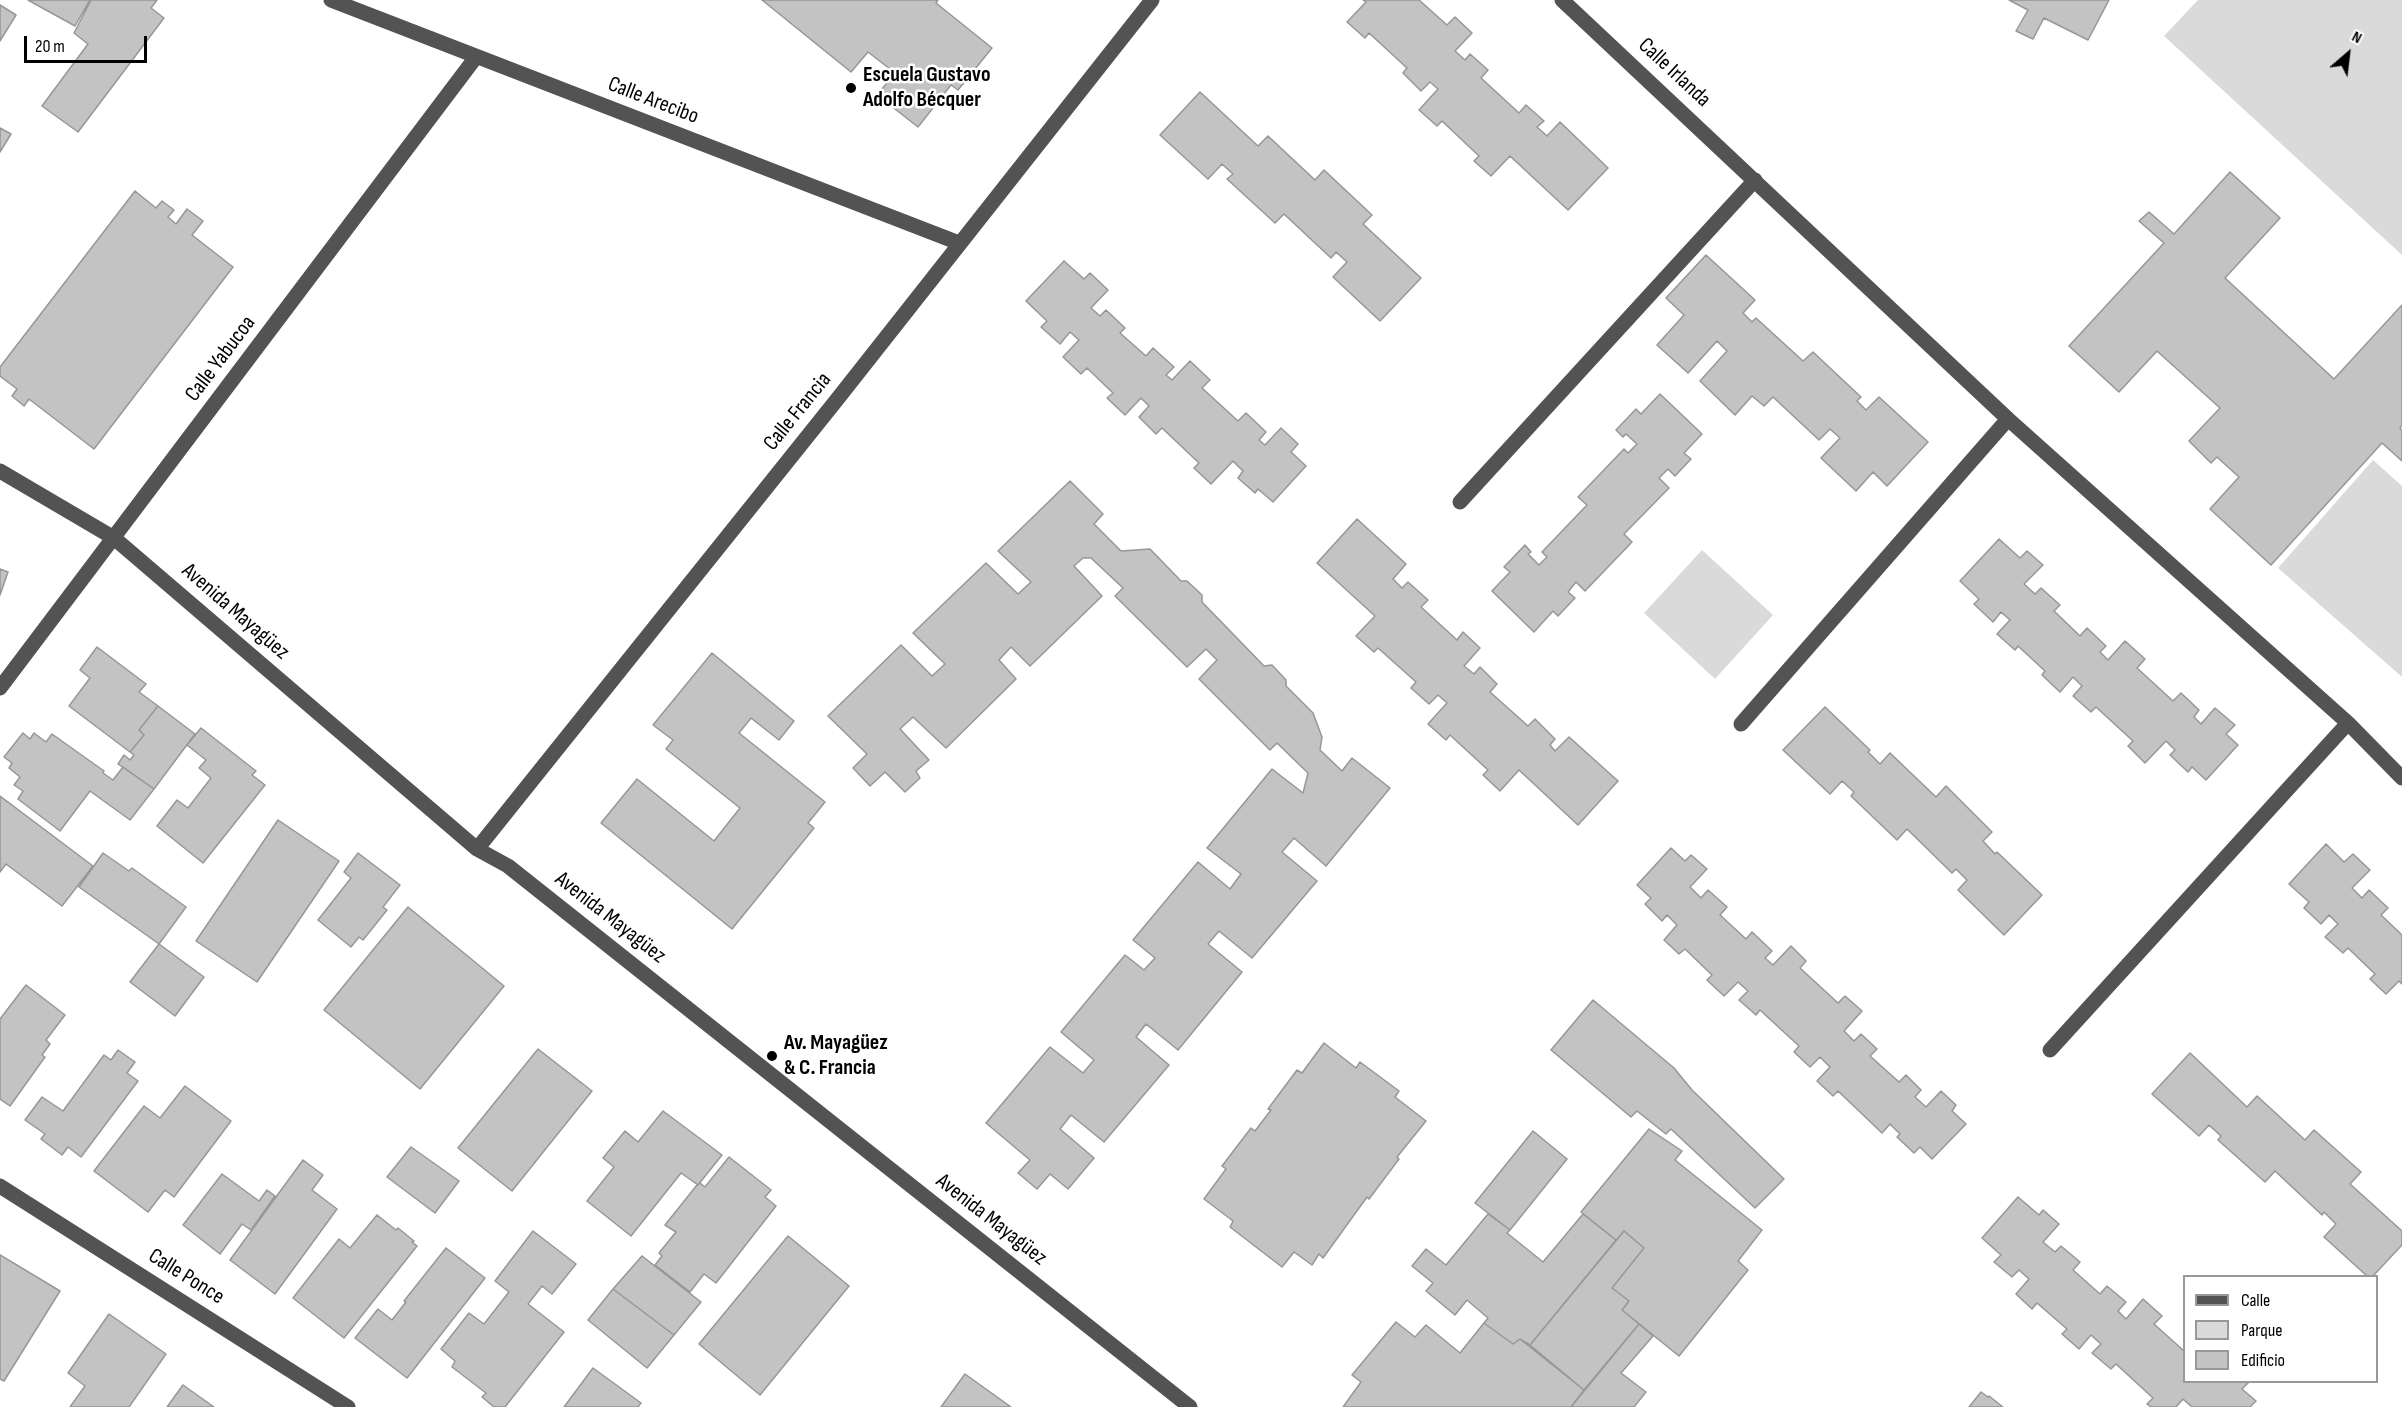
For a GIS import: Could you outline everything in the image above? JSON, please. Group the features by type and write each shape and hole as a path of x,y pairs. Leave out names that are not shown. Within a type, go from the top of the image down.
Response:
{"street":[{"name":"Calle Arecibo","path":"331,0 959,243"},
{"name":"Calle Francia","path":"477,849 839,397 1152,0"},
{"name":"Calle Irlanda","path":"1562,0 2008,418 2348,723 2402,778"},
{"name":"Calle Yabucoa","path":"0,688 477,57"},
{"path":"1460,502 1755,180"},
{"path":"1740,724 2008,418"},
{"name":"Avenida Mayagüez","path":"0,471 114,538 477,849 508,866 1190,1407"},
{"path":"2050,1050 2348,723"},
{"name":"Calle Ponce","path":"0,1186 348,1407"}],"green space":[{"path":"2198,0 2402,0 2402,255 2164,36"},
{"path":"2373,460 2402,486 2402,677 2278,568"},
{"path":"1702,550 1773,615 1715,679 1644,613"}],"building":[{"path":"28,0 90,0 75,26"},
{"path":"91,0 157,0 151,8 164,18 78,132 42,106 88,44 74,33"},
{"path":"762,0 938,0 936,3 992,48 958,90 951,85 918,127 877,95 895,73 868,52 851,72"},
{"path":"1363,0 1419,0 1447,25 1455,17 1472,33 1455,51 1465,60 1470,54 1488,70 1481,78 1519,113 1526,105 1544,121 1537,127 1547,136 1560,122 1608,168 1568,210 1510,156 1491,176 1474,161 1479,156 1442,121 1437,126 1419,110 1438,89 1430,82 1421,91 1403,73 1407,68 1369,33 1365,38 1347,22 1366,2"},
{"path":"2009,0 2109,0 2088,40 2044,18 2033,39 2016,31 2028,10"},
{"path":"0,5 16,15 0,41"},
{"path":"1200,92 1258,146 1268,136 1315,180 1324,170 1372,215 1363,224 1421,278 1380,321 1333,277 1347,262 1336,252 1331,258 1284,214 1275,223 1227,179 1233,174 1222,164 1208,179 1160,135"},
{"path":"0,128 11,134 0,152"},
{"path":"2230,172 2280,218 2225,278 2334,379 2402,305 2402,425 2400,428 2402,430 2402,461 2382,443 2271,565 2210,509 2239,477 2217,457 2211,463 2189,441 2220,408 2157,351 2119,392 2069,346 2164,243 2139,221 2149,212 2174,234"},
{"path":"135,191 156,208 162,201 174,210 168,217 176,224 187,209 203,221 192,235 233,267 94,449 29,399 24,406 12,396 17,389 0,376 0,367"},
{"path":"1706,255 1755,300 1743,313 1752,322 1756,318 1803,361 1813,352 1861,397 1857,401 1866,410 1879,397 1928,442 1887,486 1873,472 1856,491 1821,458 1840,438 1830,429 1819,440 1773,397 1764,406 1752,396 1735,415 1700,381 1727,351 1717,341 1688,373 1657,345 1684,315 1666,298"},
{"path":"1064,261 1084,279 1090,273 1108,290 1091,308 1100,316 1106,310 1125,328 1120,333 1146,356 1153,348 1174,367 1166,375 1172,380 1190,361 1210,380 1202,388 1238,421 1246,413 1266,432 1259,440 1265,445 1281,428 1298,444 1291,452 1306,466 1273,502 1258,489 1255,493 1238,478 1243,471 1233,461 1211,484 1194,468 1199,463 1162,428 1156,434 1139,417 1149,406 1141,398 1125,415 1107,398 1113,393 1087,368 1081,374 1063,357 1079,340 1070,332 1060,344 1041,327 1047,321 1026,301"},
{"path":"1660,394 1702,434 1684,453 1691,459 1675,476 1668,469 1659,478 1669,488 1624,534 1632,542 1585,591 1576,582 1568,592 1575,598 1558,616 1553,611 1534,632 1492,591 1510,572 1504,567 1525,545 1531,552 1528,554 1539,565 1547,557 1542,552 1587,505 1578,497 1624,449 1628,453 1637,444 1626,434 1623,437 1616,430 1636,409 1641,414"},
{"path":"1070,481 1103,514 1094,524 1121,551 1150,549 1181,581 1187,581 1202,595 1202,602 1264,666 1272,665 1286,680 1286,686 1313,713 1322,737 1320,750 1342,771 1352,758 1390,788 1326,866 1294,838 1282,852 1317,881 1252,958 1219,931 1208,944 1242,972 1178,1050 1146,1024 1136,1037 1169,1065 1104,1142 1071,1115 1060,1129 1094,1158 1068,1189 1050,1174 1037,1189 1018,1173 1030,1160 986,1123 1050,1047 1083,1073 1094,1060 1061,1032 1125,955 1144,970 1155,958 1133,940 1198,862 1230,889 1241,874 1207,848 1272,769 1303,793 1308,773 1277,743 1270,750 1199,679 1217,660 1206,649 1187,667 1115,596 1123,588 1091,558 1083,558 1074,566 1102,596 1030,666 1011,647 999,660 1016,679 946,748 913,717 900,729 929,760 916,771 920,778 905,792 885,772 870,786 853,768 867,754 828,716 901,645 932,676 945,664 913,633 986,563 1018,594 1031,582 998,551"},
{"path":"1357,519 1406,564 1393,579 1402,588 1408,582 1428,600 1421,607 1457,640 1463,632 1480,648 1464,666 1474,674 1480,667 1497,684 1490,692 1528,726 1535,719 1555,739 1550,745 1555,751 1569,737 1618,781 1578,825 1519,770 1500,791 1483,775 1488,770 1450,735 1446,740 1428,724 1447,703 1438,695 1429,704 1411,688 1416,682 1378,648 1374,652 1356,636 1375,616 1317,563"},
{"path":"1999,539 2020,558 2027,551 2043,565 2024,584 2035,594 2041,588 2060,605 2054,611 2080,636 2087,628 2106,646 2100,652 2108,660 2125,641 2145,659 2137,668 2173,701 2181,693 2199,710 2194,717 2201,724 2215,708 2235,725 2226,734 2238,745 2206,780 2192,767 2188,772 2170,755 2175,750 2166,741 2145,763 2128,746 2133,741 2096,707 2091,712 2073,696 2082,686 2073,677 2060,692 2042,675 2045,671 2018,646 2015,650 1997,634 2010,620 2001,612 1993,622 1974,604 1979,599 1960,581"},
{"path":"0,569 8,572 0,595"},
{"path":"97,647 146,684 139,692 158,706 139,730 144,735 130,752 69,706 90,678 80,670"},
{"path":"712,653 794,721 779,740 751,718 739,733 825,802 808,823 814,828 732,929 601,823 637,779 714,841 740,808 666,749 673,740 653,725"},
{"path":"158,706 195,734 154,789 118,764 124,755 130,760 134,755 130,752 144,735 139,730"},
{"path":"1825,707 1870,750 1868,752 1880,764 1890,753 1936,797 1946,786 1992,832 1983,841 2042,895 2004,935 1958,890 1967,880 1956,869 1952,873 1907,829 1897,840 1851,796 1854,792 1842,781 1830,794 1783,750"},
{"path":"201,728 256,771 252,775 265,785 203,863 157,826 177,800 188,808 211,778 199,768 206,760 187,745"},
{"path":"23,733 30,739 34,733 46,742 52,734 113,780 123,767 154,789 130,820 90,791 60,831 18,799 23,791 14,785 20,777 9,768 12,763 4,757"},
{"path":"0,796 93,866 62,906 6,864 0,872"},
{"path":"278,820 339,861 257,982 196,941"},
{"path":"2326,844 2344,862 2353,854 2370,870 2352,888 2362,898 2369,890 2388,908 2381,915 2402,935 2402,984 2399,981 2386,994 2370,979 2375,974 2348,948 2343,953 2325,937 2338,924 2329,915 2321,924 2304,908 2309,902 2289,884"},
{"path":"1671,848 1685,861 1691,855 1707,869 1690,887 1701,898 1708,890 1727,907 1720,915 1746,939 1752,932 1772,951 1765,958 1773,965 1791,946 1806,961 1800,968 1838,1003 1845,996 1862,1011 1844,1031 1854,1041 1861,1034 1877,1049 1870,1056 1899,1082 1906,1075 1921,1090 1915,1097 1926,1107 1941,1091 1956,1105 1952,1111 1966,1124 1932,1159 1920,1147 1914,1153 1897,1137 1900,1134 1890,1124 1882,1133 1838,1091 1833,1096 1817,1081 1830,1067 1820,1057 1810,1067 1794,1052 1799,1046 1760,1010 1756,1015 1739,1000 1748,991 1738,982 1724,996 1707,980 1712,975 1685,949 1679,954 1664,940 1677,925 1667,915 1662,921 1645,904 1651,898 1637,885"},
{"path":"103,853 129,871 132,868 186,907 159,944 79,887"},
{"path":"358,853 400,885 383,907 387,910 363,940 359,937 351,947 318,920 351,878 344,872"},
{"path":"408,907 504,986 420,1089 324,1010"},
{"path":"159,944 204,977 175,1016 130,982"},
{"path":"26,985 65,1015 46,1040 50,1044 42,1055 45,1057 10,1106 0,1099 0,1019"},
{"path":"1593,1000 1674,1068 1692,1090 1784,1179 1755,1208 1671,1129 1666,1134 1637,1111 1631,1117 1551,1050"},
{"path":"1324,1043 1356,1068 1360,1062 1399,1091 1395,1097 1426,1121 1323,1258 1319,1254 1312,1265 1294,1252 1282,1267 1230,1227 1233,1221 1204,1199 1226,1169 1222,1166 1251,1128 1255,1131 1297,1070 1302,1073"},
{"path":"538,1049 592,1091 512,1191 458,1148"},
{"path":"118,1050 135,1062 127,1073 138,1081 81,1157 68,1147 62,1155 41,1139 45,1134 25,1120 42,1097 63,1111 104,1055 111,1060"},
{"path":"2190,1053 2247,1107 2257,1096 2305,1140 2314,1130 2361,1172 2350,1184 2402,1231 2402,1245 2374,1275 2366,1275 2324,1237 2336,1224 2324,1212 2322,1215 2275,1171 2265,1182 2218,1140 2221,1136 2209,1125 2199,1136 2152,1094"},
{"path":"185,1086 231,1121 174,1197 165,1190 148,1212 94,1171 144,1106 160,1118"},
{"path":"663,1111 722,1155 698,1185 681,1173 631,1236 587,1201 614,1167 603,1158 625,1131 638,1142"},
{"path":"1649,1129 1682,1151 1675,1160 1762,1230 1738,1261 1748,1270 1679,1356 1622,1310 1629,1301 1612,1288 1644,1248 1624,1231 1616,1240 1581,1212"},
{"path":"1533,1131 1567,1159 1510,1230 1475,1203"},
{"path":"411,1147 459,1181 435,1213 387,1177"},
{"path":"729,1157 771,1190 765,1197 776,1206 716,1283 704,1274 690,1292 655,1265 662,1256 659,1253 676,1232 665,1225 697,1185 700,1183 705,1187"},
{"path":"303,1160 323,1175 312,1190 337,1209 275,1294 230,1260"},
{"path":"222,1174 259,1201 267,1190 275,1196 251,1230 242,1224 220,1254 183,1225"},
{"path":"2018,1197 2039,1215 2043,1210 2059,1224 2043,1242 2055,1252 2061,1246 2080,1262 2073,1270 2100,1294 2107,1286 2126,1302 2118,1311 2126,1319 2143,1299 2162,1316 2154,1324 2183,1350 2183,1383 2248,1383 2242,1389 2256,1401 2250,1407 2192,1407 2183,1399 2176,1407 2151,1407 2147,1404 2153,1398 2116,1364 2111,1369 2092,1353 2101,1344 2091,1335 2079,1349 2062,1334 2067,1329 2037,1303 2032,1309 2016,1294 2029,1279 2019,1270 2012,1277 1994,1262 2001,1255 1982,1238"},
{"path":"1488,1214 1510,1230 1507,1233 1543,1262 1583,1214 1616,1240 1530,1345 1520,1339 1513,1344 1484,1323 1488,1318 1467,1300 1455,1315 1426,1291 1433,1283 1412,1266 1426,1249 1446,1265"},
{"path":"377,1215 396,1230 398,1228 417,1246 344,1338 293,1298 339,1239 350,1248"},
{"path":"533,1231 576,1264 552,1294 542,1286 528,1304 564,1332 505,1407 494,1407 482,1397 486,1393 452,1367 455,1361 441,1349 469,1313 484,1324 509,1292 495,1281"},
{"path":"1624,1231 1644,1248 1612,1288 1629,1301 1622,1310 1639,1324 1584,1390 1530,1345"},
{"path":"788,1236 849,1286 760,1395 699,1344"},
{"path":"446,1248 485,1278 407,1378 355,1338 378,1309 392,1320 406,1302 404,1301"},
{"path":"0,1255 60,1291 4,1381 0,1379"},
{"path":"642,1256 701,1302 674,1335 613,1289"},
{"path":"613,1289 674,1335 647,1368 588,1320"},
{"path":"109,1314 166,1354 129,1407 70,1407 85,1386 68,1373"},
{"path":"1396,1322 1415,1337 1426,1325 1460,1353 1484,1323 1513,1344 1520,1339 1584,1390 1571,1407 1343,1407 1361,1382 1352,1375"},
{"path":"1639,1324 1653,1336 1621,1373 1646,1392 1634,1407 1571,1407"},
{"path":"593,1368 641,1403 638,1407 564,1407"},
{"path":"965,1374 1011,1407 941,1407"},
{"path":"183,1385 214,1407 167,1407"},
{"path":"1981,1392 1989,1396 2003,1407 1969,1407"}],"place":[{"name":"Escuela Gustavo Adolfo Bécquer","path":"851,88"},
{"name":"Av. Mayagüez & C. Francia","path":"772,1056"}]}
